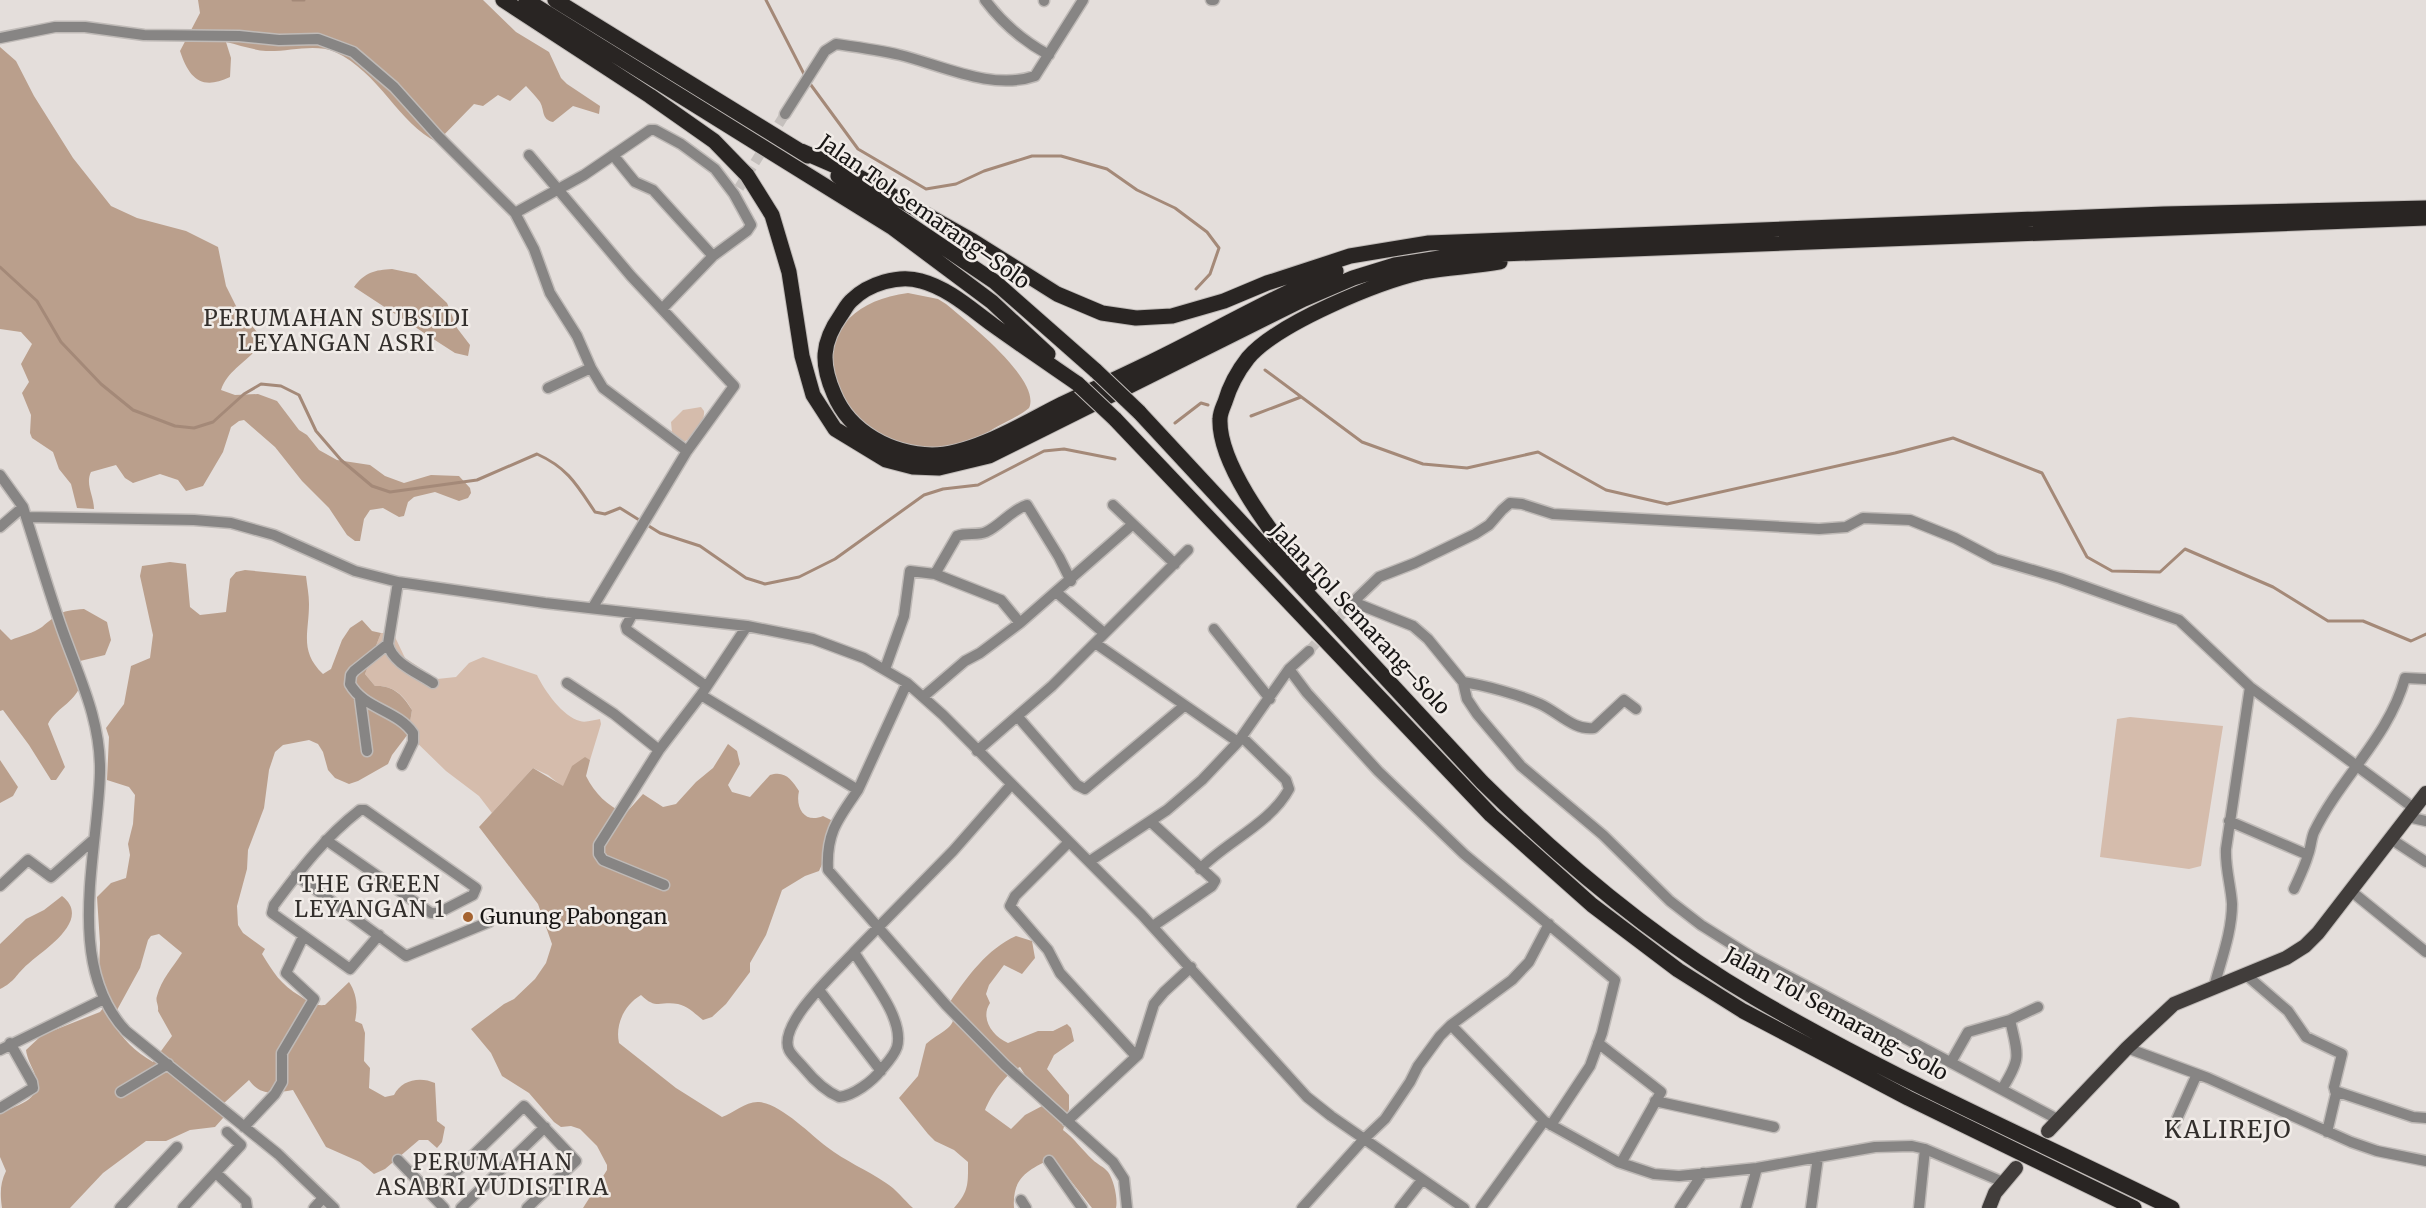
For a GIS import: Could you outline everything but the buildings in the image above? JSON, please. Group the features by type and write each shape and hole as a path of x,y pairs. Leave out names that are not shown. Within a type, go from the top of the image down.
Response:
{"highway":[{"path":"503,0 650,96 714,141 747,175 771,215 789,272 802,356 813,395 835,429 886,460 913,467 939,468 989,456 1304,299 1353,278 1395,265 1452,256 2426,218"},
{"name":"Jalan Tol Semarang–Solo","path":"526,0 893,228 992,302 1115,419 1483,807 1592,905 1678,970 1743,1011 1908,1098 2134,1208"},
{"name":"Jalan Tol Semarang–Solo","path":"555,0 801,151 995,282 1139,412 1482,782 1535,834 1606,896 1690,957 1755,998 1843,1045 2172,1208"},
{"path":"801,151 854,174 973,241 1057,294 1102,313 1136,318 1172,316 1224,301 1350,256 1429,243 2164,214 2426,208"},
{"path":"1079,385 947,293 921,280 897,279 872,286 852,300 835,324 826,344 824,366 837,402 863,433 884,445 934,455 961,450 997,436 1152,362 1291,290 1354,264 1429,243"},
{"path":"1369,661 1267,526 1237,479 1221,435 1219,418 1232,380 1250,357 1266,342 1337,303 1379,285 1424,272 1467,268 1562,252"}],"main road":[{"path":"2048,1131 2127,1048 2174,1004 2286,958 2305,946 2318,933 2426,793"},
{"path":"1989,1208 1995,1193 2016,1168"}],"street":[{"path":"985,0 995,14 1023,40 1049,55"},
{"path":"785,114 825,51 836,44 898,54 984,79 1035,76 1083,0"},
{"path":"0,39 56,27 85,27 144,35 216,35 279,40 318,39 335,43 353,52 394,87 438,136 515,213 534,249 550,293 577,336 603,388 687,451"},
{"path":"515,213 613,155 650,130 655,130 681,144 715,169 736,191 752,225 713,256 662,309"},
{"path":"529,155 630,276 734,386 687,451 592,607"},
{"path":"613,155 635,182 655,192 713,256"},
{"path":"548,388 591,368"},
{"path":"0,475 24,512 62,630 85,687 94,719 100,772 97,817 92,841 91,955 104,999 117,1022 126,1031 278,1154 334,1208"},
{"path":"2059,1120 1722,940 1677,907 1603,835 1521,766 1467,699 1463,682 1428,639 1413,626 1350,604 1379,577 1415,563 1485,528 1510,503 1553,514 1819,529 1846,526 1863,518 1910,520 1954,538 1995,559 2070,581 2179,620 2250,687 2356,764 2411,813 2426,821"},
{"path":"935,574 957,536 964,533 983,533 1027,504 1071,581"},
{"path":"1113,505 1174,564"},
{"path":"0,527 24,512 231,523 273,535 355,570 398,582 546,603 747,626 813,639 864,658 907,683 923,697 1090,861 1191,967 1292,1083 1323,1110 1464,1208"},
{"path":"923,697 965,661 980,653 1020,623 1071,581 1133,524"},
{"path":"977,751 1018,717 1188,550"},
{"path":"885,669 904,616 909,572 935,574 1001,600 1020,623"},
{"path":"398,582 388,644 392,655 433,683"},
{"path":"1056,592 1104,633"},
{"path":"633,613 626,626 627,630 704,691 858,790"},
{"path":"664,885 603,861 599,850 612,822 658,750 704,691 747,626"},
{"path":"1214,629 1270,699"},
{"path":"1095,643 1184,706 1240,740 1286,780 1289,789 1253,829 1225,846 1200,869"},
{"path":"388,644 351,675 350,684 360,698 400,720 413,733 413,742 402,765"},
{"path":"1090,861 1151,822 1186,795 1240,740 1289,669 1309,651"},
{"path":"1289,669 1307,693 1378,771 1464,854 1615,980 1599,1043 1584,1078 1481,1208"},
{"path":"2294,889 2308,855 2313,834 2356,764 2382,732 2396,705 2405,678 2426,679"},
{"path":"1463,682 1540,704 1581,729 1594,728 1624,700 1636,709"},
{"path":"567,683 614,714 658,750"},
{"path":"907,683 858,790 839,817 828,846 828,870 963,1022 1005,1065 1113,1162 1124,1179 1127,1208"},
{"path":"2214,987 2231,923 2232,903 2225,867 2229,821 2250,687"},
{"path":"360,698 367,751"},
{"path":"1018,717 1077,786 1085,789 1184,706"},
{"path":"854,952 888,1006 897,1035 897,1049 881,1071 859,1088 839,1097 813,1079 789,1050 788,1043 792,1026 800,1012 819,990 854,952 879,926 953,851 1011,784"},
{"path":"326,840 430,914 438,913 473,895 476,891 472,884 363,809 358,811 326,840 296,875 274,905 272,913 350,969 379,935"},
{"path":"2229,821 2308,855"},
{"path":"1151,822 1200,869 1214,879 1212,886 1153,927"},
{"path":"2391,839 2426,862"},
{"path":"0,886 28,860 51,877 92,841"},
{"path":"1069,842 1013,899 1010,906 1048,950 1060,973 1136,1056"},
{"path":"296,875 407,956 489,922"},
{"path":"2351,891 2426,952"},
{"path":"1302,1208 1385,1119 1426,1054 1451,1025 1499,991 1520,972 1536,952 1549,924"},
{"path":"244,1127 278,1090 283,1078 282,1053 314,999 314,996 288,977 286,973 303,937"},
{"path":"1067,1120 1136,1056 1154,1004 1191,967"},
{"path":"2245,974 2288,1011 2306,1037 2342,1054 2327,1132"},
{"path":"819,990 881,1071"},
{"path":"0,1050 10,1043 104,999"},
{"path":"1951,1062 1968,1032 2010,1020 2038,1007"},
{"path":"2002,1089 2015,1068 2017,1059 2010,1020"},
{"path":"1451,1025 1548,1123 1621,1162 1667,1175 1757,1168 1875,1147 1912,1146 1925,1149 2003,1182"},
{"path":"0,1108 33,1088 32,1082 10,1043"},
{"path":"1599,1043 1658,1088 1660,1092 1621,1162"},
{"path":"2127,1048 2197,1074 2327,1132 2377,1151 2426,1161"},
{"path":"121,1092 168,1064"},
{"path":"2172,1130 2197,1074"},
{"path":"2335,1091 2413,1117 2426,1118"},
{"path":"1655,1101 1774,1127"},
{"path":"432,1195 523,1107 576,1161 527,1208"},
{"path":"461,1208 545,1127"},
{"path":"183,1208 242,1145 227,1132"},
{"path":"120,1208 177,1147"},
{"path":"1919,1208 1925,1149"},
{"path":"1811,1208 1818,1157"},
{"path":"398,1160 444,1208"},
{"path":"1049,1161 1082,1208"},
{"path":"1746,1208 1757,1168"},
{"path":"216,1173 246,1201 247,1208"},
{"path":"1680,1208 1703,1173"},
{"path":"1400,1208 1422,1180"},
{"path":"314,1208 323,1198"}],"shaded area":[{"path":"198,0 483,0 516,32 549,52 561,78 600,106 599,114 573,106 553,122 549,121 545,117 540,102 526,86 510,101 498,95 483,106 474,104 437,142 411,123 364,72 335,52 319,48 266,51 226,42 231,58 230,77 211,83 204,82 192,75 180,51 200,13"},
{"path":"0,47 16,61 34,96 73,158 111,206 137,218 186,231 218,247 226,286 237,308 257,332 258,347 232,372 221,390 235,395 258,394 277,401 299,430 307,435 319,450 337,460 370,465 385,476 404,483 431,475 459,476 470,488 471,493 468,498 459,501 435,492 414,497 408,502 404,516 399,517 383,508 370,510 364,519 360,541 355,541 347,535 329,508 302,481 275,447 244,420 231,427 223,452 203,486 186,491 178,480 160,474 133,483 125,478 116,465 91,472 89,486 94,509 77,508 71,484 59,469 53,452 32,438 30,433 31,415 22,393 29,382 21,364 32,344 21,332 0,329"},
{"path":"392,269 416,274 447,303 457,328 470,345 468,356 455,353 354,287 362,278 371,273"},
{"path":"908,293 938,299 946,304 1000,352 1024,382 1030,396 1029,408 978,438 930,449 914,448 897,443 855,416 839,396 831,374 831,352 839,331 854,314 878,300"},
{"path":"701,407 704,415 701,424 684,442 672,432 671,422 683,410"},
{"path":"170,562 186,564 190,607 200,615 226,612 230,579 236,572 245,570 306,576 309,601 308,649 316,666 323,674 331,669 342,640 350,628 362,620 372,631 381,633 365,674 375,686 392,689 409,705 412,710 408,734 388,764 349,784 335,778 328,770 318,744 309,740 283,745 275,752 269,770 264,808 248,850 247,869 237,906 238,925 243,933 265,949 262,954 283,983 309,1002 325,1005 349,982 356,1001 355,1021 362,1024 365,1033 364,1061 370,1068 369,1088 385,1097 394,1095 401,1086 412,1081 423,1080 435,1083 437,1121 445,1127 442,1142 437,1148 428,1140 419,1140 385,1169 374,1174 360,1162 326,1147 293,1090 274,1093 263,1091 249,1080 223,1104 223,1118 215,1127 190,1130 166,1141 146,1141 103,1173 70,1208 2,1208 1,1189 6,1171 0,1157 0,1114 28,1100 36,1089 34,1072 26,1050 42,1035 100,1012 109,1001 99,973 97,897 111,883 126,878 135,795 129,787 107,780 109,737 106,728 124,704 131,666 150,658 153,635 140,576 142,566","holes":["159,934 182,953 159,990 158,1011 172,1036 153,1062 129,1044 111,1021 140,968 151,936"]},
{"path":"84,609 107,622 111,640 105,655 80,661 81,683 77,692 48,724 65,767 56,780 51,780 29,745 3,710 0,711 0,629 11,640 39,629 61,613"},
{"path":"381,633 389,633 395,637 405,658 437,679 456,677 469,663 483,657 537,675 549,695 567,714 582,722 600,719 601,724 590,760 585,758 563,787 548,775 533,768 492,813 479,796 446,771 408,734 412,710 402,696 393,689 375,686 365,674"},
{"path":"2130,717 2223,726 2201,866 2189,869 2100,857 2117,719"},
{"path":"728,744 737,751 740,764 728,785 732,792 750,797 770,775 780,774 788,777 799,791 800,808 806,816 817,818 823,816 833,821 827,853 819,871 805,876 782,890 766,935 750,963 750,972 726,1004 712,1017 703,1020 682,1005 655,1004 641,995 630,1004 622,1016 618,1029 619,1043 676,1088 722,1117 754,1102 777,1108 834,1152 890,1185 913,1208 583,1208 607,1170 607,1165 597,1146 580,1129 571,1126 561,1127 554,1122 529,1093 502,1076 491,1053 471,1029 514,999 535,979 546,963 552,944 538,904 479,827 533,768 563,786 572,766 585,757 590,760 586,776 593,788 607,803 625,814 643,794 663,807 676,804 696,782 713,768"},
{"path":"0,760 18,787 13,796 0,803"},
{"path":"62,896 70,905 72,915 69,924 54,943 9,984 0,989 0,944 26,919 44,910"},
{"path":"1016,936 1032,941 1035,958 1022,974 1004,965 989,985 986,994 990,1003 986,1015 989,1026 997,1036 1008,1043 1038,1031 1053,1031 1067,1024 1071,1028 1074,1041 1054,1055 1047,1069 1069,1095 1069,1109 1063,1130 1108,1172 1115,1190 1116,1208 1092,1208 1053,1158 1023,1176 1016,1189 1014,1208 954,1208 963,1197 967,1187 968,1162 954,1150 935,1141 899,1098 918,1076 926,1044 952,1023 954,1017 950,1002 979,964","holes":["1020,1067 1044,1105 1025,1115 1011,1129 985,1110 999,1086 1014,1070"]}],"waterway":[{"path":"293,0 304,0"},
{"path":"766,0 805,76"},
{"path":"808,81 858,149 926,189 956,184 984,171 1032,156 1061,156 1107,169 1137,190 1175,208 1207,232 1219,248 1210,274 1196,289"},
{"path":"0,267 37,301 61,342 101,384 133,410 175,426 194,428 213,422 244,394 261,384 281,386 299,395 316,431 341,460 372,486 390,492 477,480 537,454 564,471 577,485 595,512 605,514 620,508 660,533 700,546 746,578 765,584 799,577 835,559 924,495 943,489 978,485 1044,451 1064,449 1115,459"},
{"path":"1265,370 1362,442 1423,464 1467,468 1538,452 1606,490 1667,504 1953,438 2042,473 2087,557 2112,571 2160,572 2185,549 2273,587 2328,621 2363,621 2411,641 2426,634"},
{"path":"1251,416 1301,397"},
{"path":"1175,423 1201,403 1208,405"}],"tunnel":[{"path":"739,188 785,114"},
{"path":"1309,651 1348,607"}],"place":[{"name":"Gunung Pabongan","path":"468,917"}],"district":[{"name":"PERUMAHAN SUBSIDI LEYANGAN ASRI","path":"337,330"},
{"name":"THE GREEN LEYANGAN 1","path":"370,896"},
{"name":"KALIREJO","path":"2228,1130"},
{"name":"PERUMAHAN ASABRI YUDISTIRA","path":"493,1174"}]}
